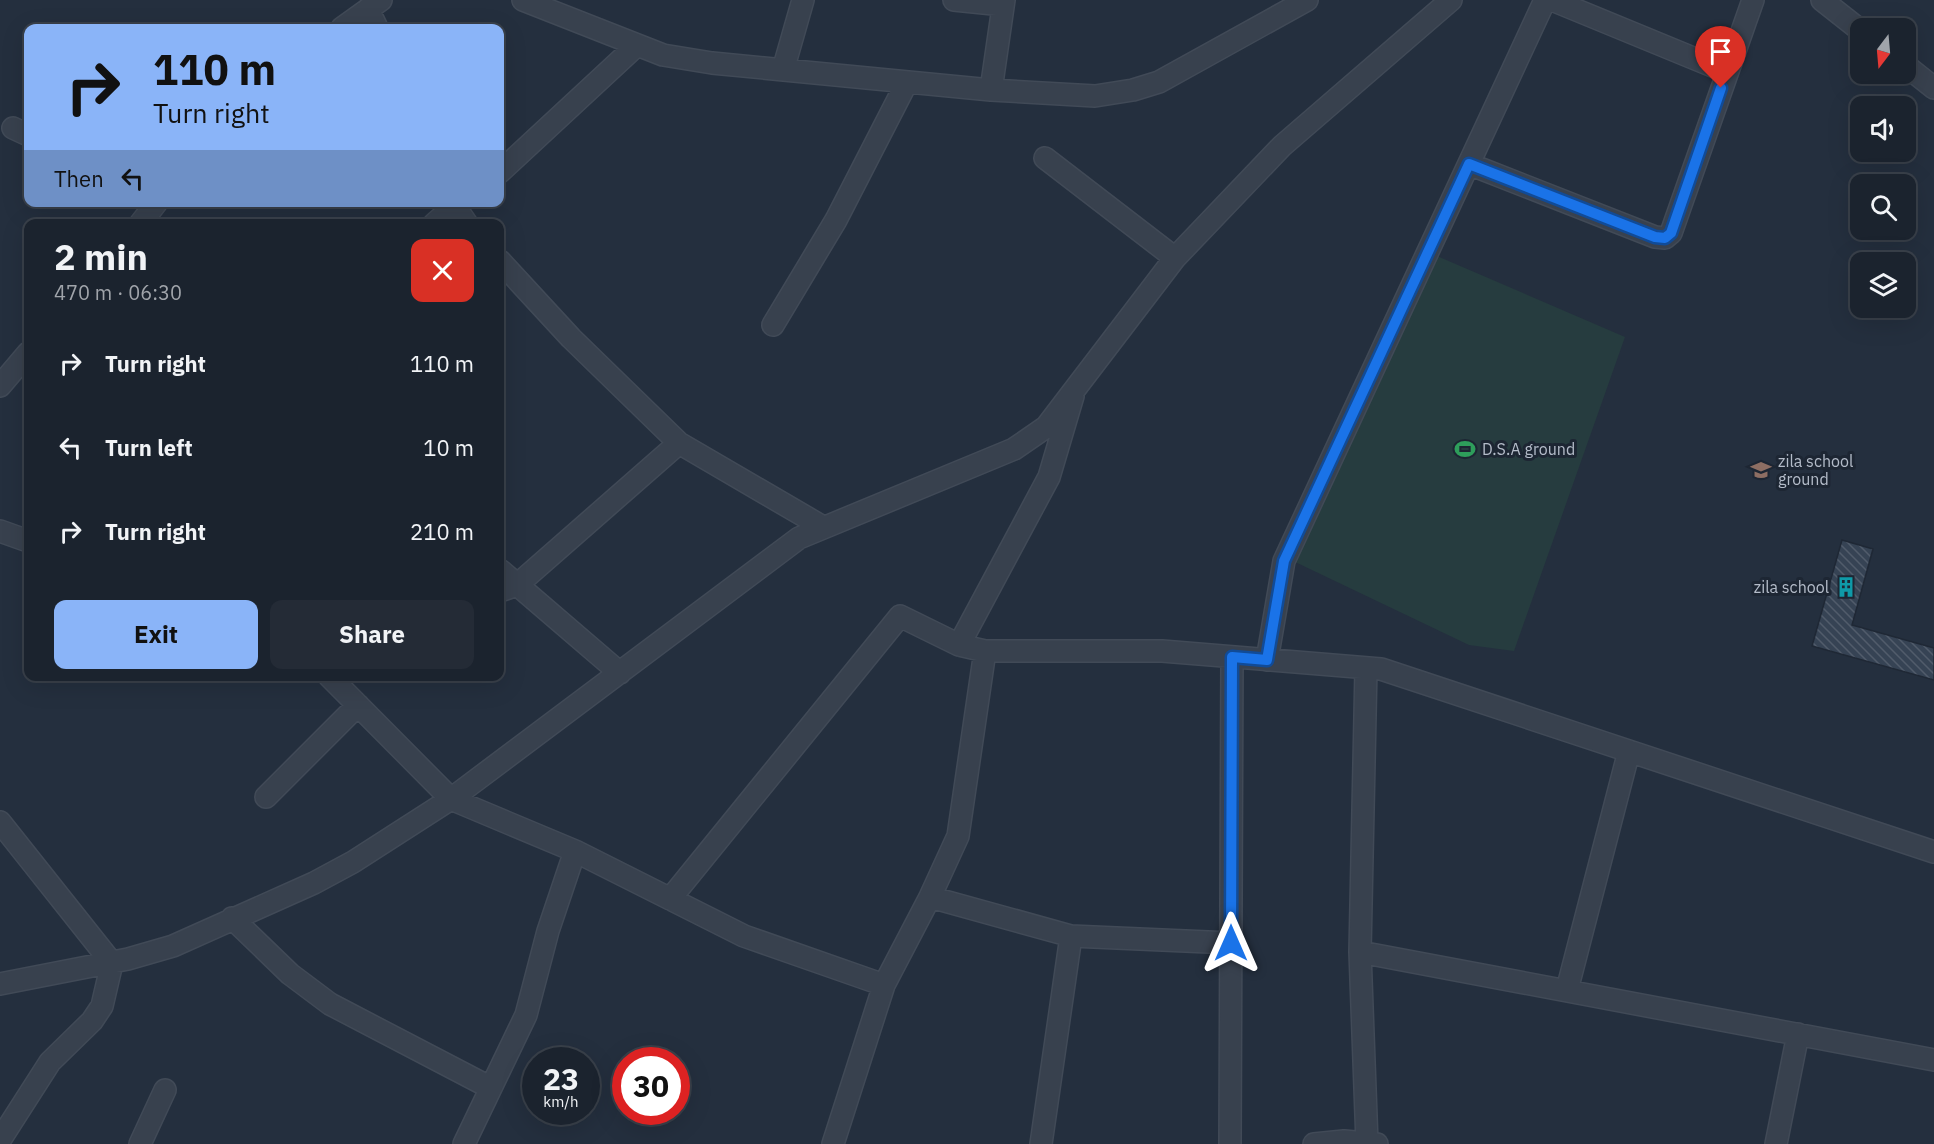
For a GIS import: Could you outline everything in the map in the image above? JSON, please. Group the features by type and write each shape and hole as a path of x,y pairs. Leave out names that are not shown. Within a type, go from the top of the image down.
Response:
{"street":[{"path":"522,0 663,55 712,63 991,90 1095,96 1133,90 1159,82 1307,0"},
{"path":"783,70 803,0"},
{"path":"954,0 1004,3 991,90"},
{"path":"0,984 112,963 173,946 333,872 452,799 799,538 1014,449 1046,427 1175,258 1282,146 1451,0"},
{"path":"1267,660 1284,561 1545,0"},
{"path":"1552,0 1727,72"},
{"path":"1469,164 1655,237 1665,238 1671,233 1753,0"},
{"path":"1822,0 1850,22"},
{"path":"348,24 375,4"},
{"path":"375,4 377,24"},
{"path":"504,168 637,45"},
{"path":"1916,74 1934,88"},
{"path":"773,325 836,220 907,82"},
{"path":"1044,158 1175,258"},
{"path":"442,219 458,209"},
{"path":"504,265 571,338 679,443 823,527"},
{"path":"0,386 24,358"},
{"path":"958,645 1049,477 1075,388"},
{"path":"620,673 508,588 641,479 679,443"},
{"path":"0,531 24,540"},
{"path":"670,899 900,616 958,645 985,651 1162,651 1381,669 1934,852"},
{"path":"833,1144 884,985 930,897 958,836 985,651"},
{"path":"1230,1144 1232,657"},
{"path":"1314,1144 1344,1141 1372,1144 1360,952 1366,668"},
{"path":"333,681 452,799 574,851 744,936 884,985"},
{"path":"266,797 358,705"},
{"path":"1567,990 1629,751"},
{"path":"0,822 112,963"},
{"path":"464,1144 526,1015 548,931 574,851"},
{"path":"930,897 1071,936 1231,943"},
{"path":"232,918 290,974 330,1004 491,1088"},
{"path":"1042,1144 1071,936"},
{"path":"1360,952 1934,1060"},
{"path":"0,1140 50,1062 92,1021 102,1006 112,963"},
{"path":"1776,1144 1798,1034"},
{"path":"141,1144 165,1090"}],"green space":[{"name":"D.S.A ground","path":"1437,256 1625,337 1514,651 1469,645 1291,560"}],"building":[{"name":"zila school","path":"1842,540 1873,549 1852,625 1934,648 1934,680 1812,646"}],"place":[{"name":"D.S.A ground","path":"1465,449"},
{"name":"zila school ground","path":"1761,470"},
{"name":"zila school","path":"1846,587"}],"route":[{"path":"1231,943 1232,657 1267,660 1284,561 1469,164 1655,237 1665,238 1671,233 1721,88"}]}
